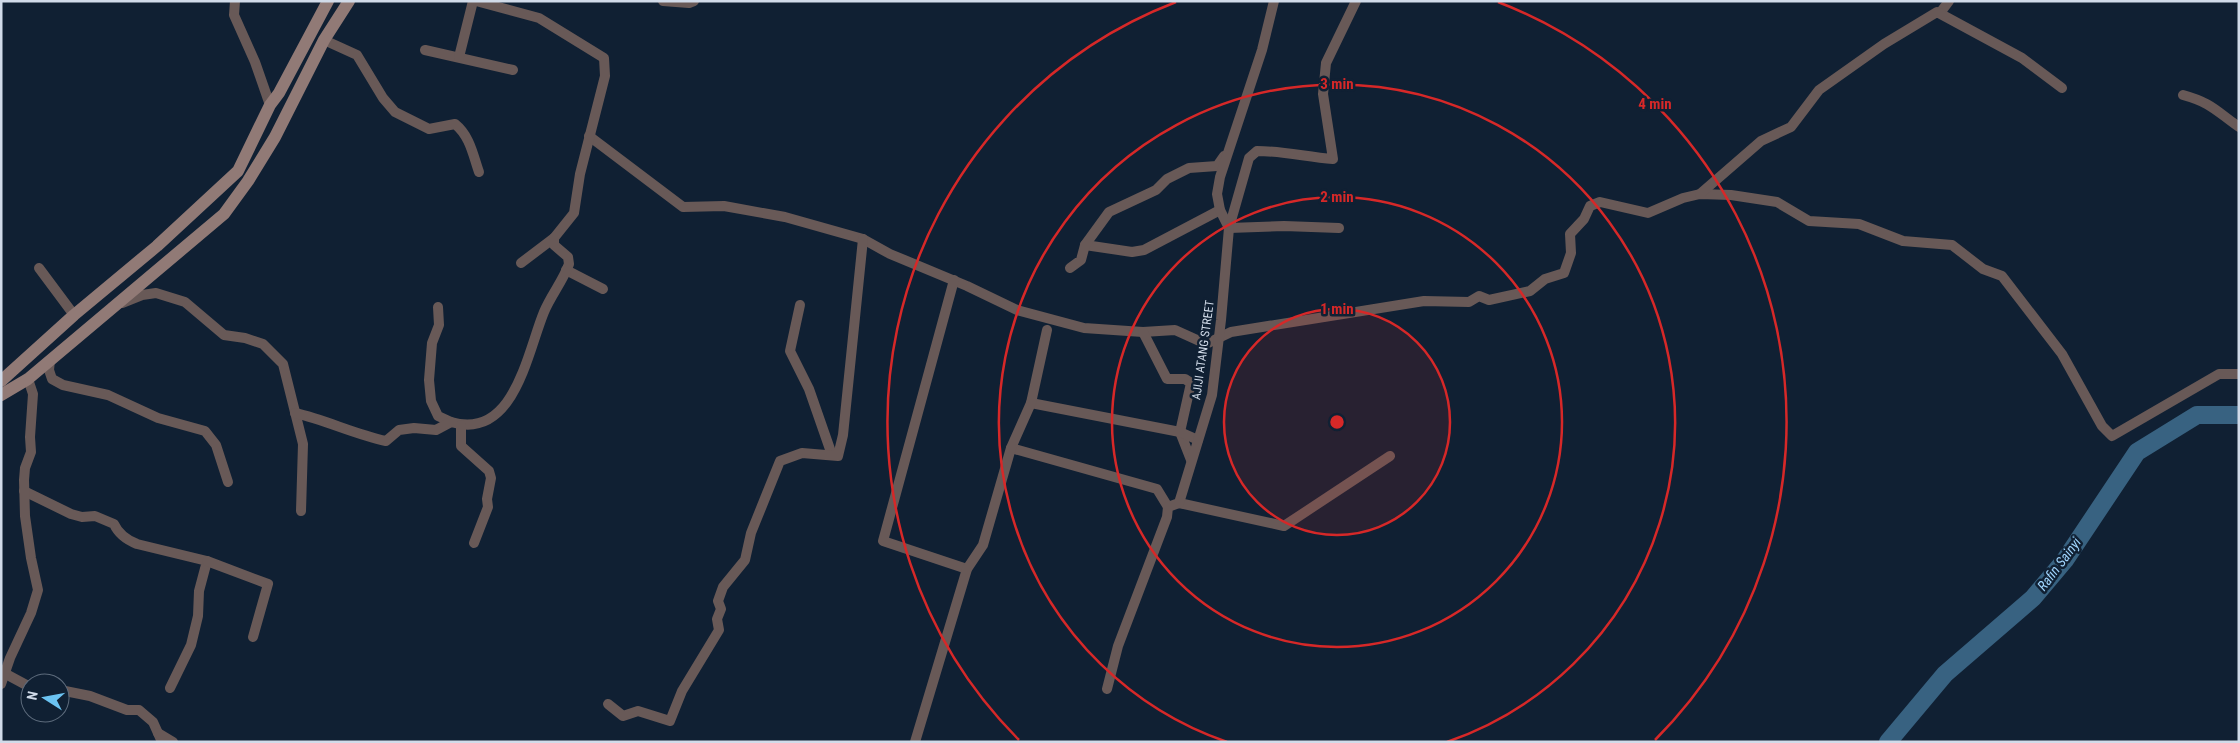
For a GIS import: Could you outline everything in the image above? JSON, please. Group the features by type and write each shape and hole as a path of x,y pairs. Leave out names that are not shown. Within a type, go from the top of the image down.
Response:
{"main road":[{"path":"1,381 74,315 150,252 238,171 270,105 279,93 328,1"},
{"path":"1,396 28,379 115,308 224,214 248,181 275,137 324,40 349,1"}],"street":[{"path":"235,1 234,15 255,62 270,105"},
{"path":"459,56 474,1 539,18 604,58 604,76 577,190 574,213 554,238 522,263"},
{"path":"663,1 690,3 694,1"},
{"path":"1274,1 1262,50 1220,177 1218,194 1220,210 1229,228 1284,226 1339,228"},
{"name":"AJIJI ATANG STREET","path":"1179,503 1212,395 1229,228 1249,158 1257,151 1280,151 1303,156 1333,159 1323,94 1326,63 1356,1"},
{"path":"1940,14 1950,1"},
{"path":"1700,194 1761,140 1791,127 1819,90 1884,44 1937,12 2022,58 2062,88"},
{"path":"324,40 357,56 383,98 395,112 429,129 455,124 467,137 479,172"},
{"path":"425,50 459,56 512,70"},
{"path":"2183,95 2214,107 2239,127"},
{"path":"589,136 683,207 724,206 785,217 864,239 890,254 954,280 1017,310 1084,328 1143,332 1175,330 1206,344 1231,332 1324,316 1361,313 1424,302 1469,302 1479,296 1489,300 1530,291 1545,279 1564,273 1571,253 1570,234 1584,219 1590,206 1600,202 1648,213 1683,198 1700,194 1731,195 1777,202 1809,221 1859,224 1903,241 1952,245 1983,269 2002,276 2062,354 2102,426 2112,436 2219,374 2239,374"},
{"path":"1070,268 1081,260 1085,245 1109,212 1156,190 1167,178 1188,168 1217,166 1231,145"},
{"path":"1085,245 1132,252 1144,250 1220,210"},
{"path":"295,413 322,419 357,434 386,441 399,430 414,428 436,430 456,424 484,422 496,414 512,396 545,310 566,270 568,257 554,245 554,238"},
{"path":"608,704 623,716 638,711 670,721 682,691 719,630 717,619 721,609 718,601 723,587 745,560 752,533 780,461 802,453 838,456 843,435 864,239"},
{"path":"39,268 74,315"},
{"path":"566,270 602,289"},
{"path":"954,280 883,541 967,569"},
{"path":"115,308 142,295 156,293 185,302 224,335 245,338 263,344 283,364 303,444 301,511"},
{"path":"800,305 790,351 809,389 832,455"},
{"path":"438,307 440,325 432,343 429,380 431,401 438,416 456,424"},
{"path":"915,742 967,569 984,545 1011,448 1031,402 1047,330"},
{"path":"1143,332 1167,379 1186,379 1191,383 1180,432 1191,460"},
{"path":"50,360 49,370 52,379 63,385 108,394 158,418 205,431 216,445 228,482"},
{"path":"1,684 4,673 22,636 38,590 31,558 24,492 25,468 31,452 30,437 33,394 28,379"},
{"path":"1031,402 1180,432 1198,440"},
{"path":"456,424 461,446 489,471 491,478 487,499 488,507 474,543"},
{"path":"1011,448 1157,489 1168,507 1167,517 1118,646 1107,689"},
{"path":"1168,507 1179,503 1284,526 1390,456"},
{"path":"24,492 71,514 82,517 95,516 114,524 117,530 130,542 206,561 268,584 253,637"},
{"path":"170,688 191,645 198,616 199,592 206,561"},
{"path":"4,673 20,682"},
{"path":"70,692 90,696 127,710 139,710 153,722 160,738 173,742"}],"waterway":[{"name":"Rafin Sainyi","path":"1888,742 1945,674 2033,598 2065,560 2137,452 2197,415 2239,415"}]}
